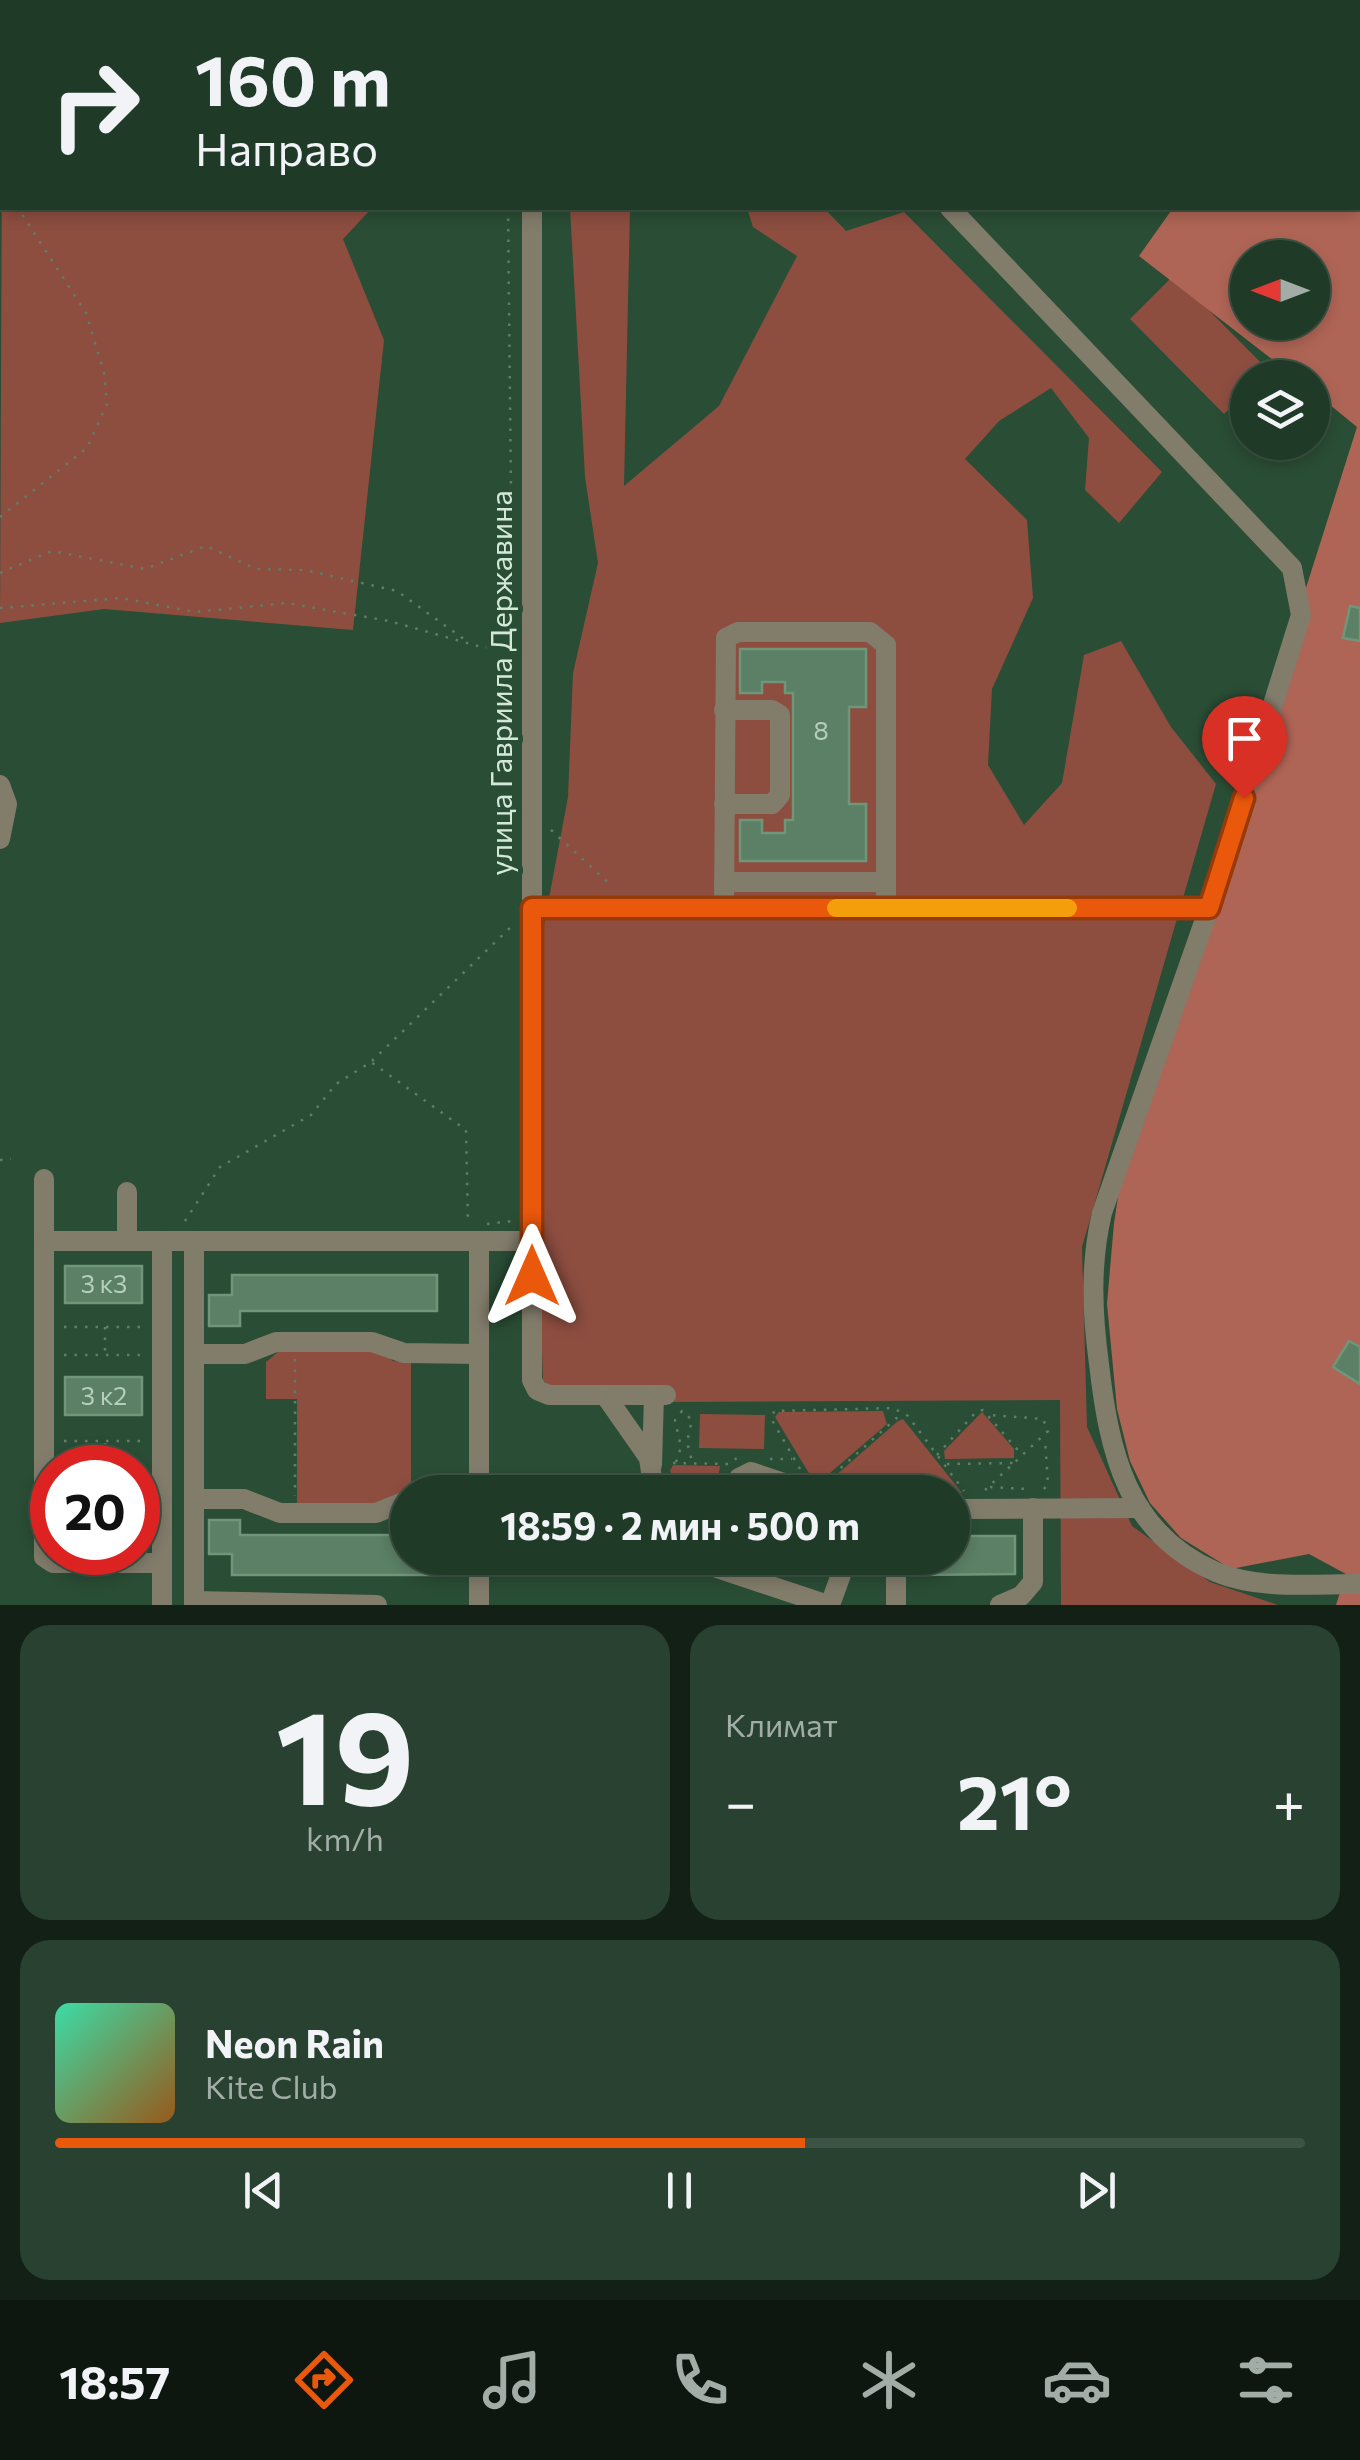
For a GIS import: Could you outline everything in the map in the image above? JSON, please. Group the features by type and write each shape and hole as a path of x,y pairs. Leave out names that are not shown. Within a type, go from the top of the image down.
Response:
{"street":[{"name":"улица Гавриила Державина","path":"532,210 534,1386 549,1395 605,1395"},
{"path":"952,210 1292,568 1301,615 1209,908 1102,1213 1093,1251 1092,1314 1107,1436 1140,1508 1169,1541 1218,1572 1272,1583 1360,1584"},
{"path":"724,908 724,645 730,634 870,632 883,639 886,908"},
{"path":"724,710 772,710 780,715 780,795 772,804 724,804"},
{"path":"0,785 8,804 0,839"},
{"path":"724,882 886,882"},
{"path":"532,908 1209,908"},
{"path":"44,1179 44,1445"},
{"path":"128,1192 128,1241"},
{"path":"44,1241 532,1241"},
{"path":"162,1605 162,1327 168,1241"},
{"path":"194,1241 194,1603 376,1605"},
{"path":"478,1241 480,1475"},
{"path":"194,1354 245,1354 272,1343 376,1342 404,1354 480,1354"},
{"path":"605,1395 660,1395 660,1467 655,1475"},
{"path":"605,1395 660,1467"},
{"path":"194,1499 244,1499 274,1512 295,1513 378,1512 390,1507"},
{"path":"970,1506 1140,1508"},
{"path":"1000,1605 1021,1596 1034,1582 1033,1508"},
{"path":"479,1575 479,1605"},
{"path":"750,1575 829,1605 840,1575"},
{"path":"896,1575 896,1605"}],"path":[{"path":"0,517 87,448 107,404 104,373 86,313 19,210"},
{"path":"508,210 513,692"},
{"path":"0,574 52,550 145,569 206,546 256,569 306,570 397,591 471,644"},
{"path":"0,608 121,598 196,612 287,603 389,621 486,648 512,636"},
{"path":"532,822 542,822 613,887"},
{"path":"168,1241 220,1168 312,1116 336,1084 371,1062 514,924 514,940"},
{"path":"371,1062 466,1130 478,1241"},
{"path":"0,1160 11,1159"},
{"path":"478,1241 488,1222 516,1221"},
{"path":"44,1327 162,1327"},
{"path":"105,1327 105,1355"},
{"path":"295,1342 295,1513"},
{"path":"44,1355 162,1355"},
{"path":"802,1472 772,1420 774,1411 893,1408 904,1412 950,1475"},
{"path":"676,1462 681,1446 674,1420 677,1413 686,1410 692,1420 687,1447 693,1463"},
{"path":"831,1475 904,1412"},
{"path":"937,1455 976,1412 1043,1420 1048,1428 1046,1488 988,1488"},
{"path":"990,1414 1023,1456"},
{"path":"970,1503 1045,1436"},
{"path":"44,1441 162,1441"},
{"path":"660,1467 676,1462 728,1464"},
{"path":"944,1464 1015,1463"}],"shaded area":[{"path":"2,210 370,210 343,239 384,340 353,630 104,609 0,623"},
{"path":"570,210 630,210 624,486 719,406 797,256 753,227 748,210 826,210 846,231 904,212 1162,472 1119,523 1085,490 1089,438 1051,388 999,421 965,459 1027,520 1033,598 992,689 988,765 1024,825 1062,783 1084,655 1121,641 1171,727 1216,784 1082,1247 1087,1427 1132,1526 1210,1582 1278,1605 1061,1605 1060,1400 669,1402 549,1386 543,1381 531,994 568,797 573,673 598,563 585,477"},
{"path":"1172,210 1360,210 1360,1605 1336,1605 1346,1574 1309,1554 1231,1569 1181,1538 1150,1503 1130,1461 1117,1409 1107,1304 1123,1165 1357,427 1330,405 1330,360 1273,360 1247,340 1330,340 1330,240 1230,240 1230,327 1139,256"},
{"path":"1174,275 1230,332 1230,340 1238,340 1258,360 1230,360 1230,408 1224,414 1130,319"},
{"path":"381,1351 393,1361 411,1362 411,1475 390,1475 390,1499 379,1503 297,1503 297,1399 266,1399 266,1362 278,1352"},
{"path":"883,1411 887,1424 828,1475 810,1475 775,1417 779,1412"},
{"path":"982,1412 1014,1449 1014,1458 945,1459 944,1451"},
{"path":"700,1414 765,1415 764,1449 699,1448"},
{"path":"903,1419 948,1475 836,1475"},
{"path":"673,1465 720,1466 719,1475 672,1475"}],"building":[{"path":"1350,606 1360,608 1360,641 1343,638"},
{"path":"740,649 866,649 866,707 849,707 849,804 866,804 866,861 740,861 740,820 762,820 762,833 785,833 785,820 793,820 793,693 785,693 785,682 762,682 762,693 740,693"},
{"path":"65,1266 142,1266 142,1303 65,1303"},
{"path":"232,1275 437,1275 437,1311 240,1311 240,1326 209,1326 209,1295 232,1295"},
{"path":"1349,1341 1360,1347 1360,1384 1333,1367"},
{"path":"65,1377 142,1377 142,1415 65,1415"},
{"path":"209,1520 240,1520 240,1535 390,1535 390,1575 232,1575 232,1554 209,1554"},
{"path":"970,1536 1015,1536 1015,1574 970,1574"}],"slow traffic":[{"path":"836,908 1068,908"}],"route":[{"path":"532,1276 532,908 1209,908 1244,798"}]}
